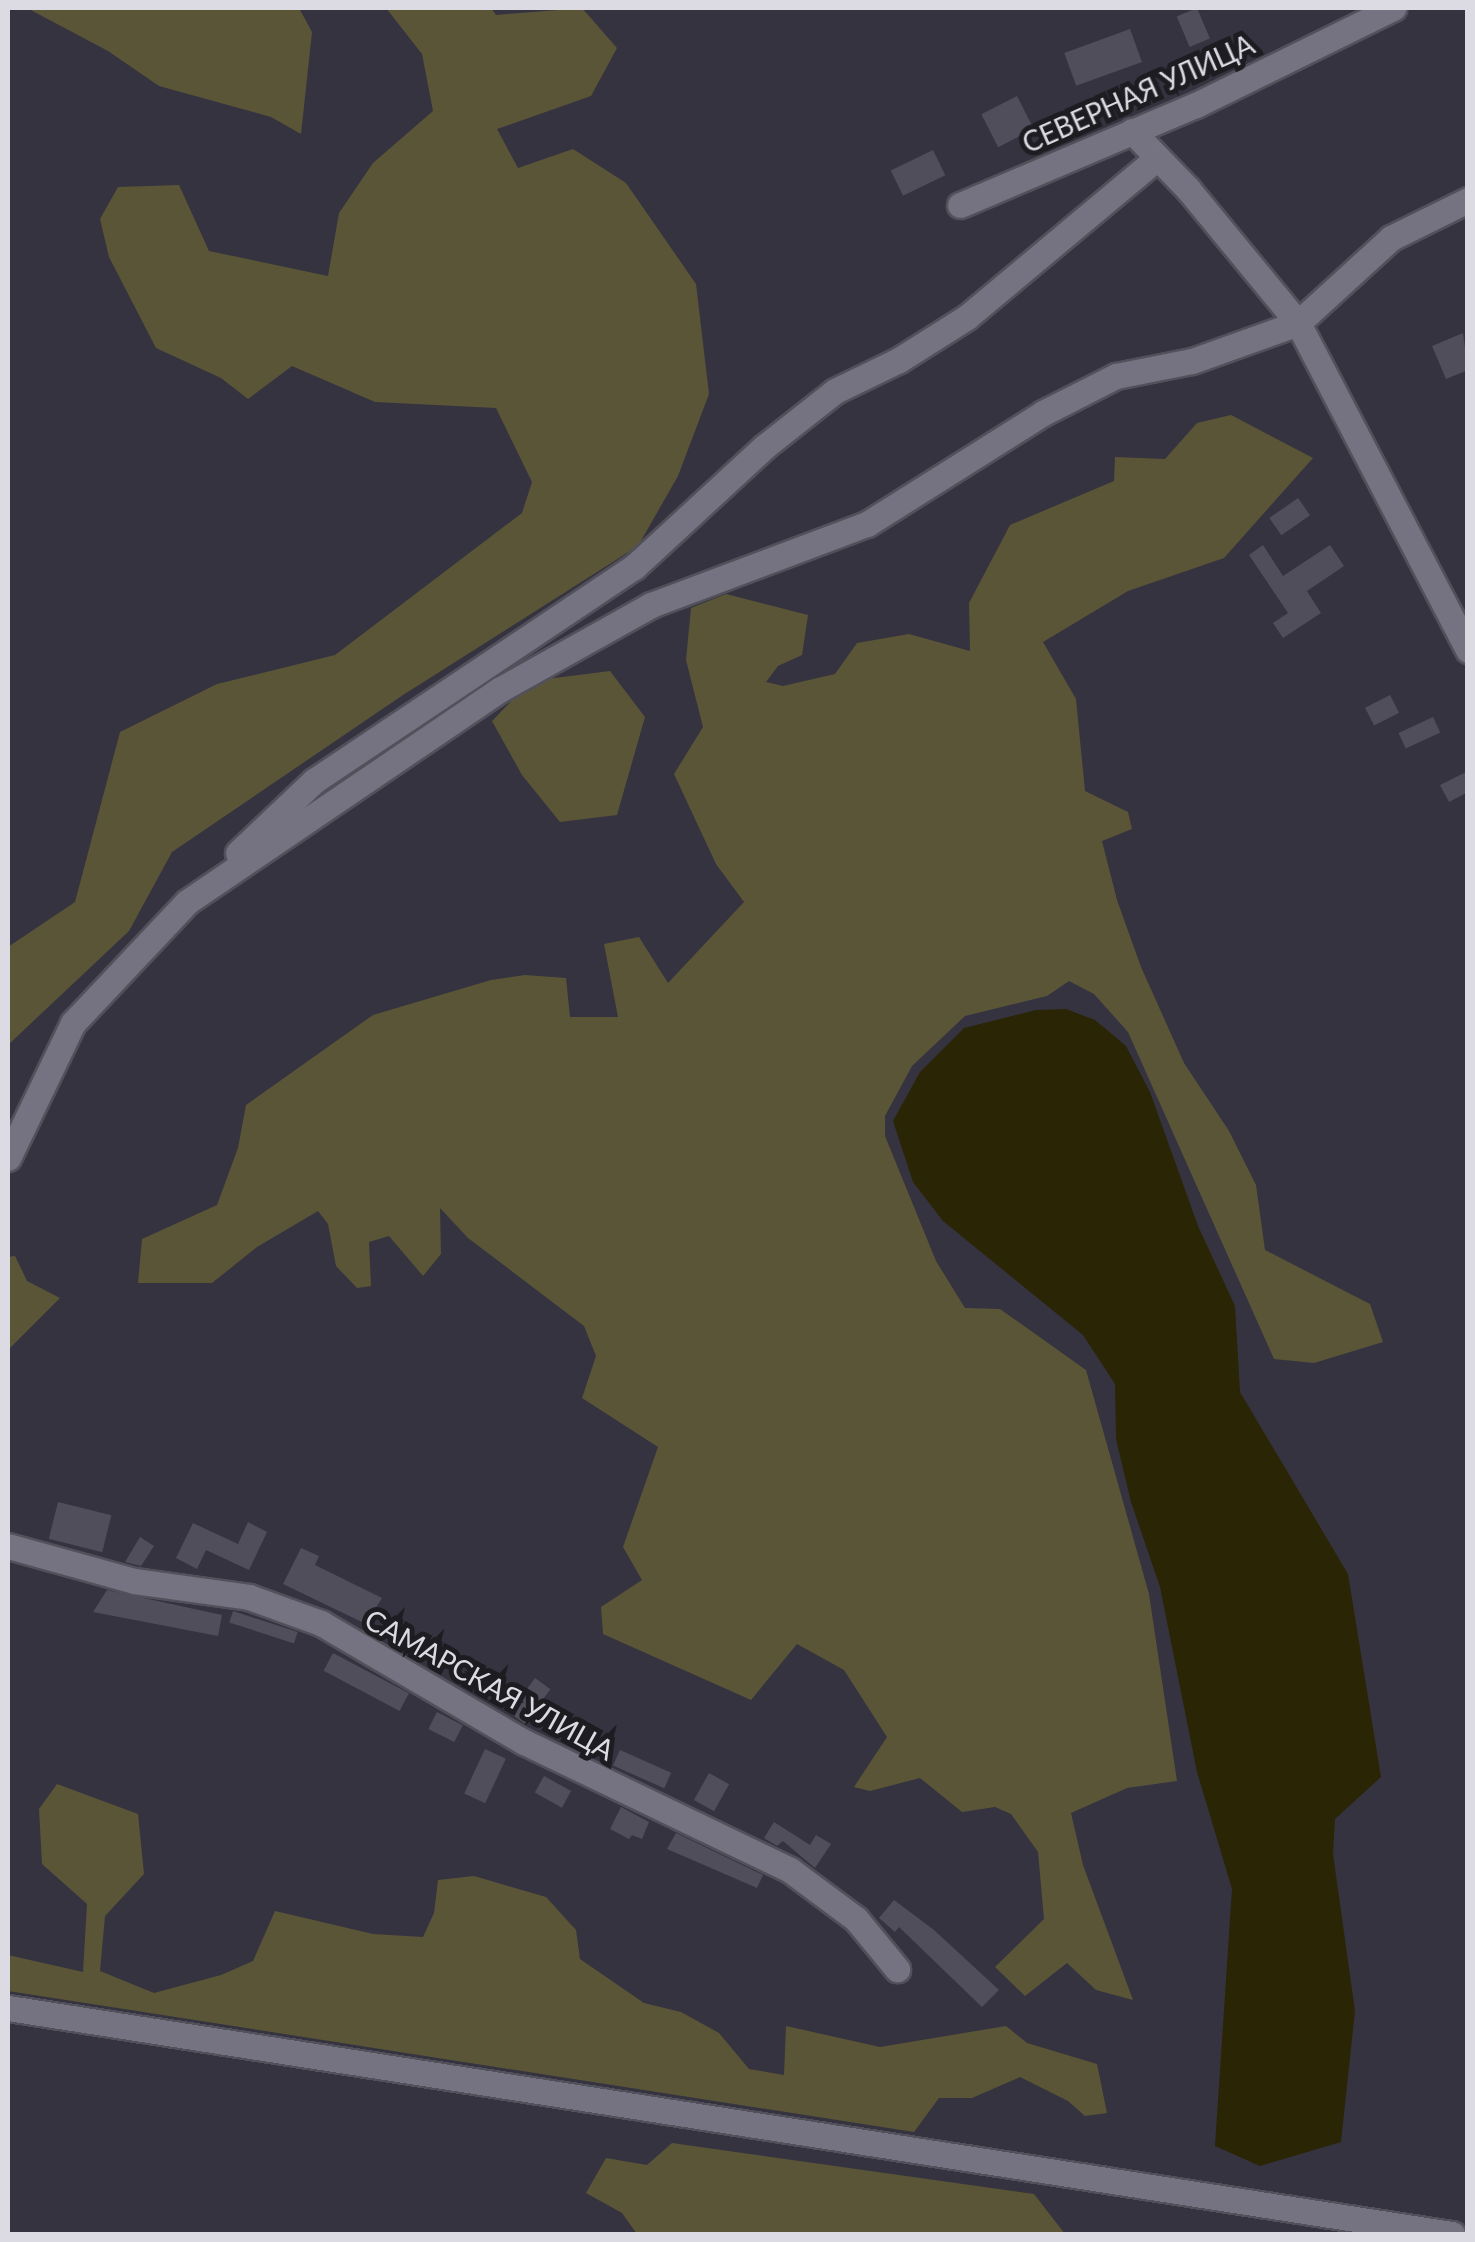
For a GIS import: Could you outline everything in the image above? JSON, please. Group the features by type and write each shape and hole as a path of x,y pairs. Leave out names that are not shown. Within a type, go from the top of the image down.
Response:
{"street":[{"name":"СЕВЕРНАЯ УЛИЦА","path":"960,205 1132,131 1393,8"},
{"path":"1132,131 1298,323 1468,650"},
{"path":"8,1158 73,1023 188,902 314,780 634,567 764,447 821,402 900,360 967,317 1158,158"},
{"path":"188,902 499,690 651,605 867,524 1043,413 1116,376 1192,361 1298,323 1391,238 1468,200"},
{"name":"САМАРСКАЯ УЛИЦА","path":"8,1546 134,1581 248,1596 321,1622 538,1750 790,1870 856,1920 898,1969"},
{"path":"8,2008 1452,2234"}],"shaded area":[{"path":"27,8 299,8 312,32 301,134 271,117 159,86 108,51"},
{"path":"386,8 491,8 496,15 582,8 617,48 591,96 497,129 518,168 573,149 626,183 696,284 709,394 678,476 638,546 403,695 172,852 129,931 8,1045 8,947 75,902 120,732 217,684 335,655 522,513 532,482 496,408 375,402 292,366 248,399 221,378 156,348 109,257 100,219 118,187 179,185 209,251 328,276 339,213 373,163 433,111 422,54"},
{"path":"1231,415 1313,458 1224,558 1128,591 1043,642 1076,699 1085,791 1128,812 1132,829 1102,841 1117,900 1141,967 1184,1063 1229,1131 1256,1185 1265,1250 1370,1304 1383,1342 1314,1363 1274,1359 1128,1032 1094,994 1069,981 1047,996 965,1016 912,1066 885,1116 885,1136 936,1261 965,1308 1000,1309 1086,1370 1149,1594 1177,1781 1127,1788 1071,1813 1083,1865 1133,2000 1096,1990 1067,1963 1025,1996 995,1967 1044,1919 1038,1852 1011,1814 995,1807 962,1812 920,1778 870,1791 854,1787 887,1737 844,1670 797,1644 751,1700 603,1634 601,1607 642,1580 623,1547 658,1447 582,1398 596,1356 584,1326 468,1238 440,1208 441,1254 423,1276 389,1236 369,1242 371,1286 357,1288 336,1266 328,1224 318,1211 257,1247 212,1283 138,1283 142,1239 217,1205 238,1148 246,1105 373,1015 491,980 525,975 566,978 570,1017 618,1017 604,944 639,937 668,983 744,902 716,864 674,774 703,727 686,660 691,608 726,594 808,615 802,655 778,666 766,682 783,686 835,674 857,643 909,634 970,651 969,603 1010,525 1114,481 1115,457 1165,459 1197,423"},
{"path":"610,671 645,717 617,815 560,822 522,775 492,721 531,681"},
{"path":"1066,1009 1095,1020 1126,1046 1150,1092 1198,1226 1235,1306 1240,1392 1348,1574 1381,1777 1335,1819 1333,1854 1355,2011 1341,2142 1260,2166 1215,2146 1232,1889 1197,1772 1160,1587 1131,1502 1116,1439 1115,1384 1083,1335 943,1221 913,1182 893,1121 920,1072 964,1028 1036,1010"},
{"path":"15,1256 27,1281 60,1298 8,1350 8,1257"},
{"path":"57,1784 138,1814 144,1874 105,1916 100,1971 154,1993 221,1975 253,1961 275,1911 373,1934 423,1937 434,1913 438,1880 474,1876 546,1897 576,1930 580,1959 644,2003 681,2012 719,2033 749,2069 784,2075 786,2026 880,2047 1006,2026 1027,2043 1097,2064 1107,2113 1085,2116 1068,2101 1020,2077 972,2098 939,2098 914,2132 8,1991 8,1955 83,1972 87,1904 42,1864 39,1809"},
{"path":"672,2143 1034,2194 1065,2234 637,2234 622,2213 586,2193 606,2158 647,2165"}],"building":[{"path":"1197,8 1210,38 1190,47 1177,17"},
{"path":"1130,29 1142,62 1076,86 1064,53"},
{"path":"1017,96 1034,129 998,147 981,114"},
{"path":"933,150 945,175 903,196 891,171"},
{"path":"1463,333 1468,370 1446,379 1432,346"},
{"path":"1298,498 1310,515 1281,535 1269,518"},
{"path":"1263,545 1283,576 1330,545 1344,566 1307,591 1321,613 1283,638 1273,623 1288,613 1249,555"},
{"path":"1390,695 1399,713 1374,726 1365,708"},
{"path":"1433,717 1440,732 1406,748 1399,733"},
{"path":"1468,771 1468,792 1449,802 1440,785"},
{"path":"58,1502 111,1515 102,1552 49,1539"},
{"path":"248,1522 267,1532 249,1570 206,1550 197,1569 176,1558 193,1523 238,1544"},
{"path":"140,1537 154,1546 141,1566 125,1562"},
{"path":"301,1548 319,1556 315,1565 382,1598 366,1624 283,1584"},
{"path":"107,1590 222,1615 218,1636 93,1612"},
{"path":"233,1611 298,1632 294,1643 229,1622"},
{"path":"333,1653 409,1693 400,1711 324,1671"},
{"path":"535,1678 550,1689 525,1724 510,1713"},
{"path":"437,1712 463,1725 454,1742 428,1729"},
{"path":"485,1749 506,1759 485,1803 464,1793"},
{"path":"620,1750 671,1773 664,1788 613,1766"},
{"path":"709,1773 729,1784 714,1811 694,1800"},
{"path":"544,1776 571,1791 562,1808 535,1793"},
{"path":"621,1807 649,1822 642,1839 632,1835 629,1839 610,1829"},
{"path":"774,1822 810,1845 816,1835 831,1844 815,1868 783,1841 777,1846 764,1838"},
{"path":"676,1833 763,1875 757,1888 667,1849"},
{"path":"894,1900 934,1930 999,1990 982,2007 899,1927 895,1932 879,1918"}]}
